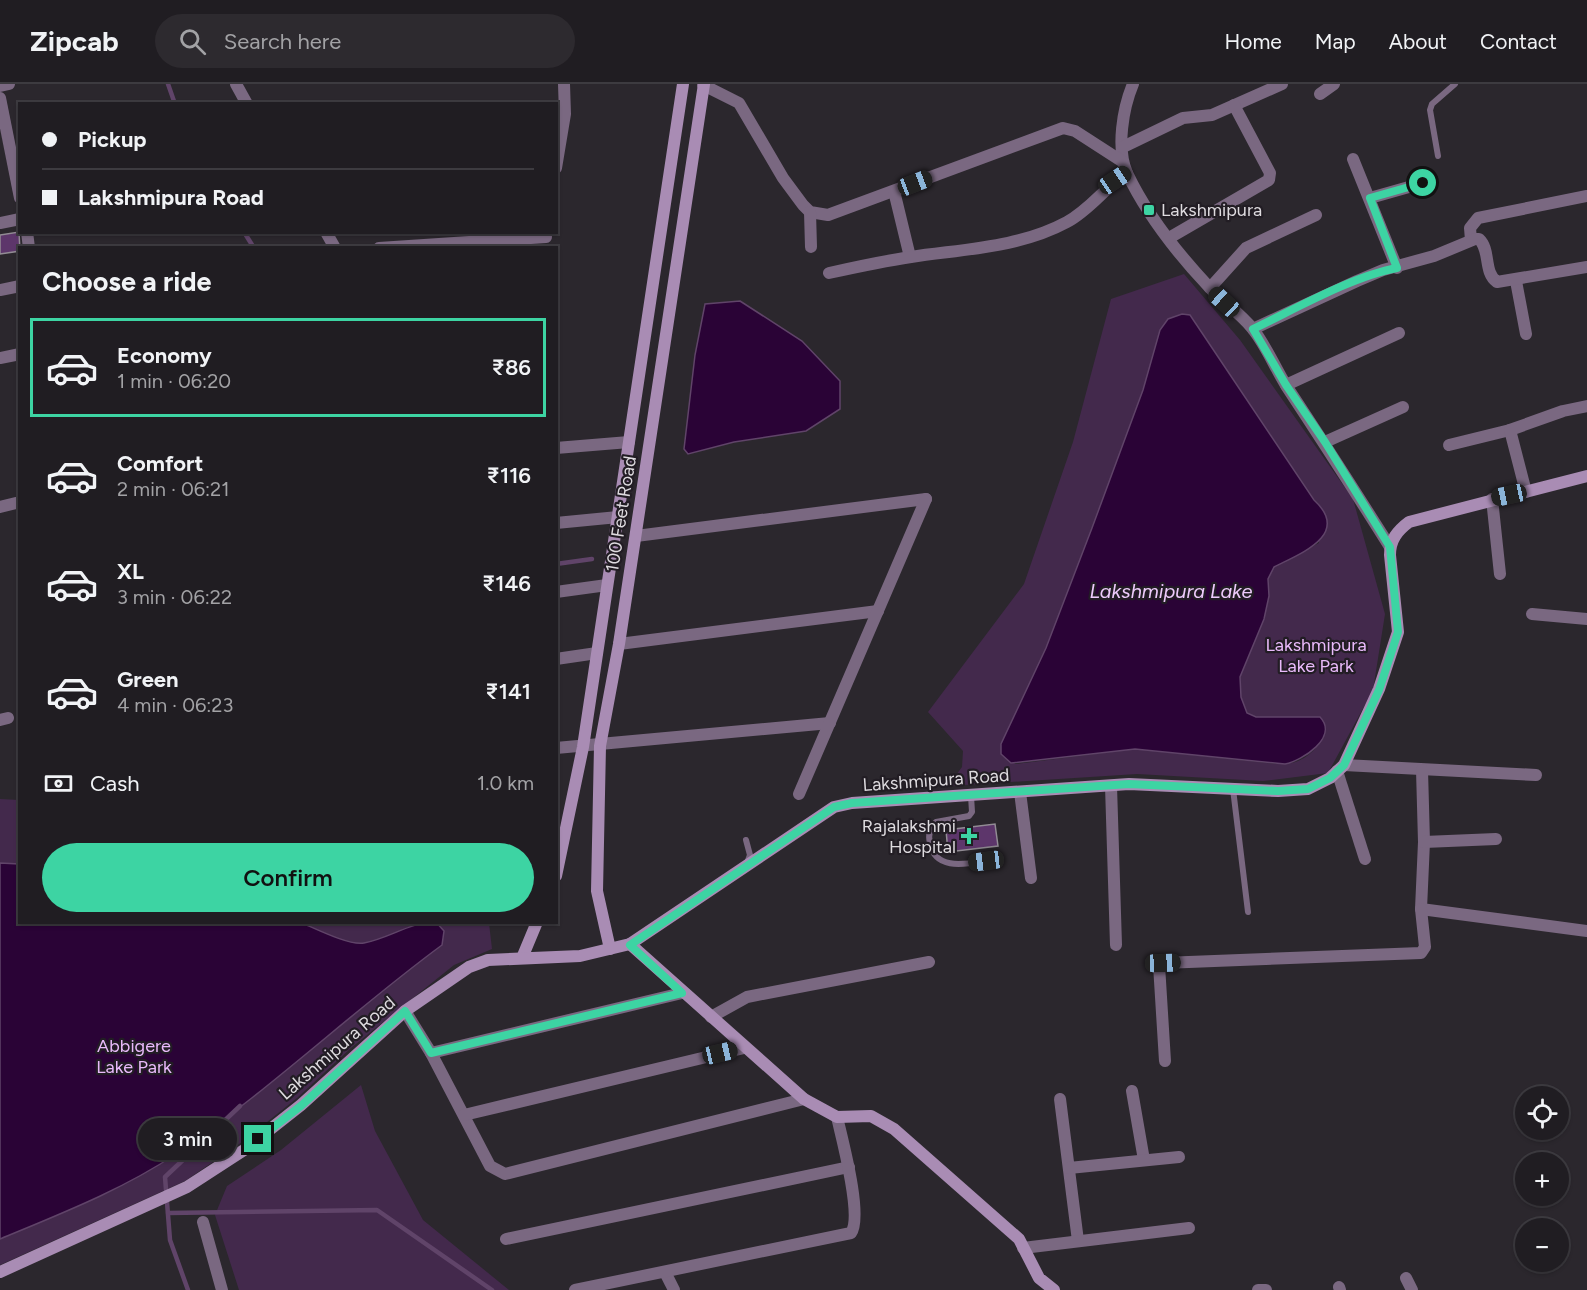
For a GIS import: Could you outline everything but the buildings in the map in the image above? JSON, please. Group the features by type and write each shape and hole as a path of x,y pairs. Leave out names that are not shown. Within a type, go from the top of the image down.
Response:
{"street":[{"path":"0,86 9,84"},
{"path":"236,84 246,102"},
{"path":"558,152 564,84"},
{"name":"100 Feet Road","path":"558,866 583,747 683,84"},
{"path":"829,273 1029,237 1093,205 1125,167 1124,116 1133,84"},
{"path":"1123,147 1183,118 1209,116 1282,84"},
{"path":"1320,94 1334,84"},
{"path":"704,85 739,103 783,178 810,212 811,247"},
{"name":"100 Feet Road","path":"610,949 597,891 600,746 636,536 704,85"},
{"path":"0,98 18,189"},
{"path":"1168,238 1269,180 1270,173 1234,105"},
{"path":"810,212 828,215 1063,128 1075,131 1125,167 1168,238 1210,288 1253,329 1286,385 1325,442 1390,547 1398,632 1379,690 1341,768 1365,859"},
{"path":"1353,159 1397,268"},
{"path":"1370,198 1423,183"},
{"path":"894,191 910,257"},
{"path":"1471,240 1471,224 1478,218 1587,196"},
{"path":"1210,288 1241,251 1316,215"},
{"path":"0,223 18,219"},
{"path":"417,246 546,239"},
{"path":"1253,329 1383,270 1397,268 1471,240 1479,239 1484,244 1490,274 1494,280 1501,283 1587,267"},
{"path":"1516,280 1526,334"},
{"path":"0,290 18,286"},
{"path":"1286,385 1399,333"},
{"path":"0,358 18,354"},
{"path":"1325,442 1403,406"},
{"path":"1449,445 1510,430 1563,411 1587,406"},
{"path":"1510,430 1526,492"},
{"path":"558,448 629,442"},
{"path":"1390,547 1397,531 1408,522 1587,476"},
{"path":"636,536 926,499 800,794"},
{"path":"1492,499 1500,574"},
{"path":"0,507 18,502"},
{"path":"558,523 618,517"},
{"path":"558,592 607,585"},
{"path":"619,644 878,611"},
{"path":"1532,614 1587,619"},
{"path":"558,659 597,653"},
{"path":"558,748 600,746 830,723"},
{"path":"1341,768 1536,775"},
{"name":"Lakshmipura Road","path":"0,1272 187,1187 235,1156 302,1105 405,1011 469,967 488,960 580,956 630,945 834,807 852,803 1129,784 1278,791 1308,789 1330,778 1341,768"},
{"path":"1165,1061 1159,965 1163,963 1421,953 1425,947 1421,909 1425,842 1422,770"},
{"path":"1110,786 1116,945"},
{"path":"1020,792 1031,878"},
{"path":"1425,842 1496,839"},
{"path":"1421,909 1587,931"},
{"path":"522,958 536,924"},
{"path":"630,945 804,1099 837,1117 871,1116 894,1129 1019,1239 1039,1278 1054,1290"},
{"path":"711,1017 747,997 929,962"},
{"path":"431,1053 682,993"},
{"path":"405,1011 431,1053 490,1166 505,1174 804,1099"},
{"path":"464,1115 744,1048"},
{"path":"1132,1091 1144,1160"},
{"path":"1060,1099 1078,1241"},
{"path":"575,1290 603,1287 851,1233 855,1224 849,1167 837,1117"},
{"path":"1069,1168 1179,1156"},
{"path":"506,1239 849,1167"},
{"path":"203,1222 222,1290"},
{"path":"1023,1248 1189,1228"},
{"path":"665,1272 674,1290"},
{"path":"1406,1278 1412,1290"},
{"path":"1258,1290 1266,1290"}],"lane":[{"path":"1438,156 1430,110 1432,104 1455,84"},
{"path":"1232,789 1248,912"},
{"path":"972,796 972,812 969,816 936,822 932,825 929,834 930,847 939,860 950,864 986,861"},
{"path":"746,840 750,855 746,866"}],"green space":[{"name":"Lakshmipura Lake Park","path":"1184,274 1240,340 1353,499 1385,614 1373,690 1328,773 1263,781 1137,774 948,786 962,767 963,751 928,712 1024,584 1073,442 1111,299","holes":["1190,315 1318,505 1319,543 1274,567 1268,579 1269,596 1264,619 1240,677 1241,697 1247,713 1256,717 1320,718 1324,723 1324,735 1311,753 1294,762 1276,764 1135,749 1015,764 1001,744 1046,648 1143,390 1160,330"]},
{"name":"Abbigere Lake Park","path":"0,799 18,800 18,924 489,924 492,949 454,965 351,1048 297,1098 242,1142 185,1181 0,1265"},
{"path":"361,1085 375,1131 423,1220 509,1290 239,1290 215,1215 227,1186 281,1150"}],"water":[{"path":"740,301 802,341 840,381 840,409 806,431 734,442 688,454 684,449 695,355 705,304"},
{"name":"Lakshmipura Lake","path":"1182,314 1190,315 1324,512 1327,523 1325,533 1318,542 1274,567 1268,579 1269,596 1264,619 1240,677 1241,697 1247,713 1256,717 1320,717 1325,725 1322,740 1309,753 1285,764 1135,749 1011,763 1001,754 1001,744 1046,648 1143,390 1160,330 1168,319"},
{"name":"Abbigere Lake Park","path":"0,863 18,864 18,924 304,924 358,943 373,941 422,924 438,924 444,931 442,945 244,1104 176,1154 112,1190 0,1239"}],"waterway":[{"path":"168,84 174,102"},
{"path":"245,234 253,246"},
{"path":"558,564 592,559"},
{"path":"188,1290 170,1240 165,1177 240,1106"},
{"path":"168,1213 377,1210 492,1290"}],"place":[{"name":"Lakshmipura","path":"1149,210"},
{"name":"Rajalakshmi Hospital","path":"969,836"}],"route":[{"path":"258,1139 302,1105 405,1011 431,1053 682,993 630,945 805,824 834,807 852,803 1129,784 1278,791 1308,789 1330,778 1344,765 1379,690 1398,632 1390,547 1325,442 1286,385 1253,329 1357,281 1383,270 1397,268 1370,198 1423,183"}]}
